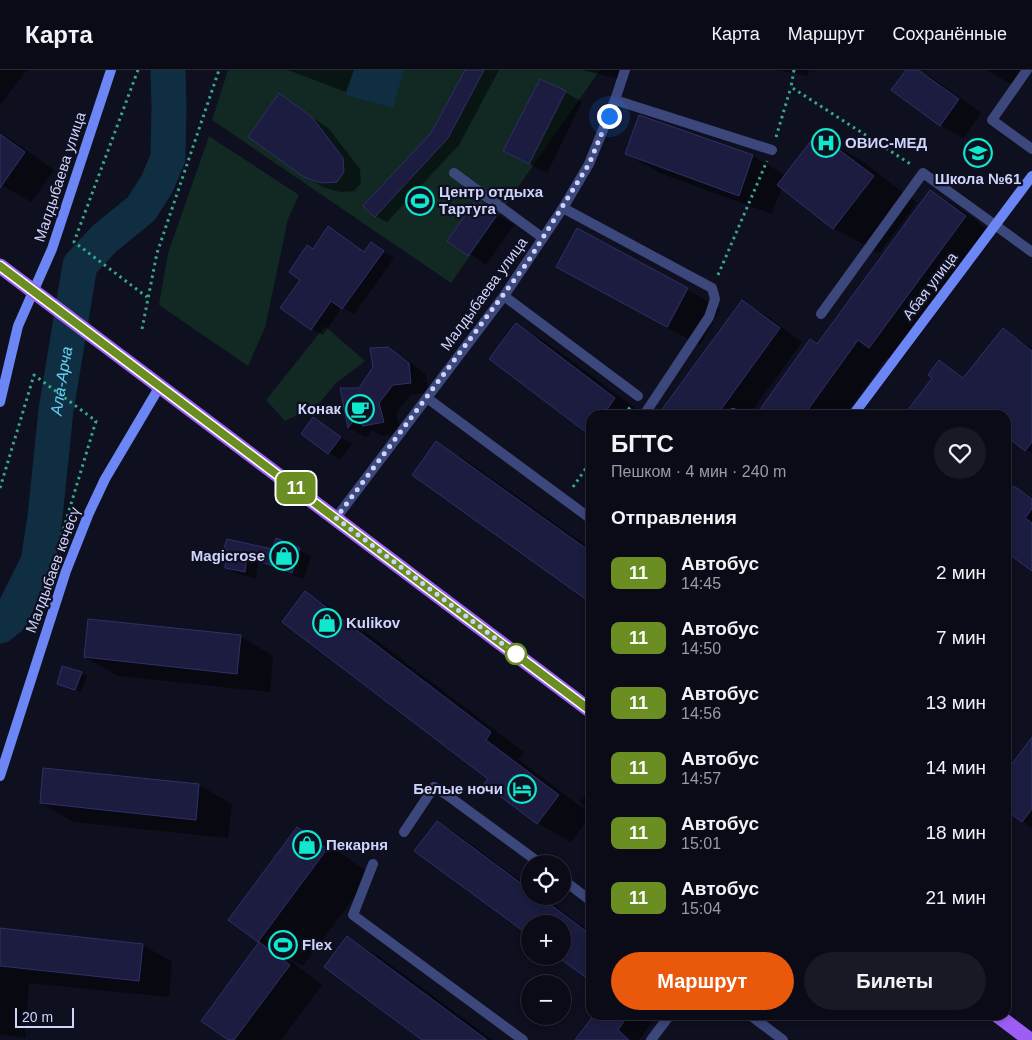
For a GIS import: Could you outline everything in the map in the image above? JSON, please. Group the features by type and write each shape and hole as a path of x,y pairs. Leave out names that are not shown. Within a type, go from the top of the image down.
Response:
{"main road":[{"path":"0,266 129,361 586,707"},
{"path":"1004,1020 1030,1040"}],"street":[{"name":"Малдыбаева улица","path":"34,292 52,249 111,70"},
{"name":"Малдыбаева улица","path":"336,518 504,296 563,208 589,164 616,100 626,70"},
{"path":"1027,70 992,120 1032,148"},
{"path":"616,100 772,150"},
{"path":"454,173 543,238"},
{"path":"821,314 924,173 1032,252"},
{"name":"Абая улица","path":"857,410 1032,176"},
{"path":"563,208 712,288 715,299 709,317 647,410"},
{"path":"0,402 18,326 34,292"},
{"path":"504,296 638,396"},
{"name":"Малдыбаев көчөсү","path":"0,776 66,571 89,513 105,479 160,386"},
{"path":"427,398 586,515"},
{"path":"404,832 434,787 529,855"},
{"path":"372,864 353,915 523,1040"},
{"path":"571,887 586,897"},
{"path":"651,1040 666,1020"},
{"path":"757,1020 783,1040"}],"path":[{"path":"138,70 74,242 148,297"},
{"path":"142,329 157,254 219,70"},
{"path":"712,288 772,150 791,87 794,70"},
{"path":"791,87 924,173"},
{"path":"0,488 34,375 96,421"},
{"path":"628,410 638,396"},
{"path":"564,499 586,468"}],"green space":[{"name":"Центр отдыха Тартуга","path":"228,70 600,70 451,283 212,120"},
{"path":"209,136 299,195 288,219 265,328 248,366 159,305 168,253"},
{"path":"325,326 365,361 335,384 317,406 285,421 266,400"}],"water":[{"path":"353,70 404,70 393,108 346,95"}],"building":[{"path":"465,70 484,70 448,138 375,217 363,206 431,133"},
{"path":"906,70 918,70 959,99 940,126 891,90"},
{"path":"540,79 566,91 529,164 503,151"},
{"path":"279,93 312,117 343,158 344,172 337,182 321,183 304,177 248,137"},
{"path":"639,115 753,155 739,196 625,154"},
{"path":"817,133 874,176 833,229 777,185"},
{"path":"0,134 25,152 0,188"},
{"path":"930,190 966,216 869,348 858,340 808,410 760,410 810,339 817,344"},
{"path":"476,200 497,215 468,256 447,241"},
{"path":"328,226 364,252 371,242 384,251 342,309 331,301 311,330 280,308 300,280 289,272 307,245 313,249"},
{"path":"577,228 688,288 667,327 556,267"},
{"path":"742,300 780,328 721,410 662,410"},
{"path":"516,323 615,398 607,410 586,410 586,432 489,359"},
{"path":"1003,328 1032,351 1032,442 1025,451 1011,440 1011,410 908,410 932,378 928,375 939,360 963,378"},
{"path":"388,347 409,363 411,383 393,385 379,403 384,422 363,426 355,419 348,428 340,388 359,388 373,367 370,348"},
{"path":"313,417 341,437 328,454 301,434"},
{"path":"436,441 586,548 586,599 412,475"},
{"path":"1014,486 1032,499 1032,509 1025,518 1032,523 1032,571 1011,556 1011,490"},
{"path":"276,538 300,548 292,573 247,557 245,572 225,568 227,549 224,548 227,539 272,549"},
{"path":"305,591 491,732 486,740 559,795 537,824 484,784 488,779 282,622"},
{"path":"88,619 241,635 237,674 84,657"},
{"path":"62,666 82,672 75,690 57,684"},
{"path":"1032,737 1032,809 1022,822 1011,814 1011,765"},
{"path":"43,768 199,784 196,820 40,803"},
{"path":"437,821 521,883 521,905 551,905 564,915 521,915 521,929 414,851"},
{"path":"297,827 327,849 258,942 228,920"},
{"path":"571,920 586,931 586,977 569,965 571,965"},
{"path":"0,928 143,944 139,981 0,966"},
{"path":"347,936 487,1040 422,1040 324,967"},
{"path":"259,942 290,965 234,1040 228,1040 201,1021"},
{"path":"590,1020 625,1020 618,1030 629,1040 575,1040"}],"waterway":[{"name":"Ала-Арча","path":"0,626 10,618 38,562 45,517 56,410 80,265 104,239 141,209 157,184 168,158 168,70"}],"bus line":[{"name":"11","path":"0,266 129,361 586,707"}],"place":[{"name":"ОВИС-МЕД","path":"826,143"},
{"name":"Школа №61","path":"978,153"},
{"name":"Центр отдыха Тартуга","path":"420,201"},
{"name":"Конак","path":"360,409"},
{"name":"Magicrose","path":"284,556"},
{"name":"Kulikov","path":"327,623"},
{"name":"Белые ночи","path":"522,789"},
{"name":"Пекарня","path":"307,845"},
{"name":"Flex","path":"283,945"}],"route":[{"path":"516,654 336,518 527,263 589,164 609,116"}]}
